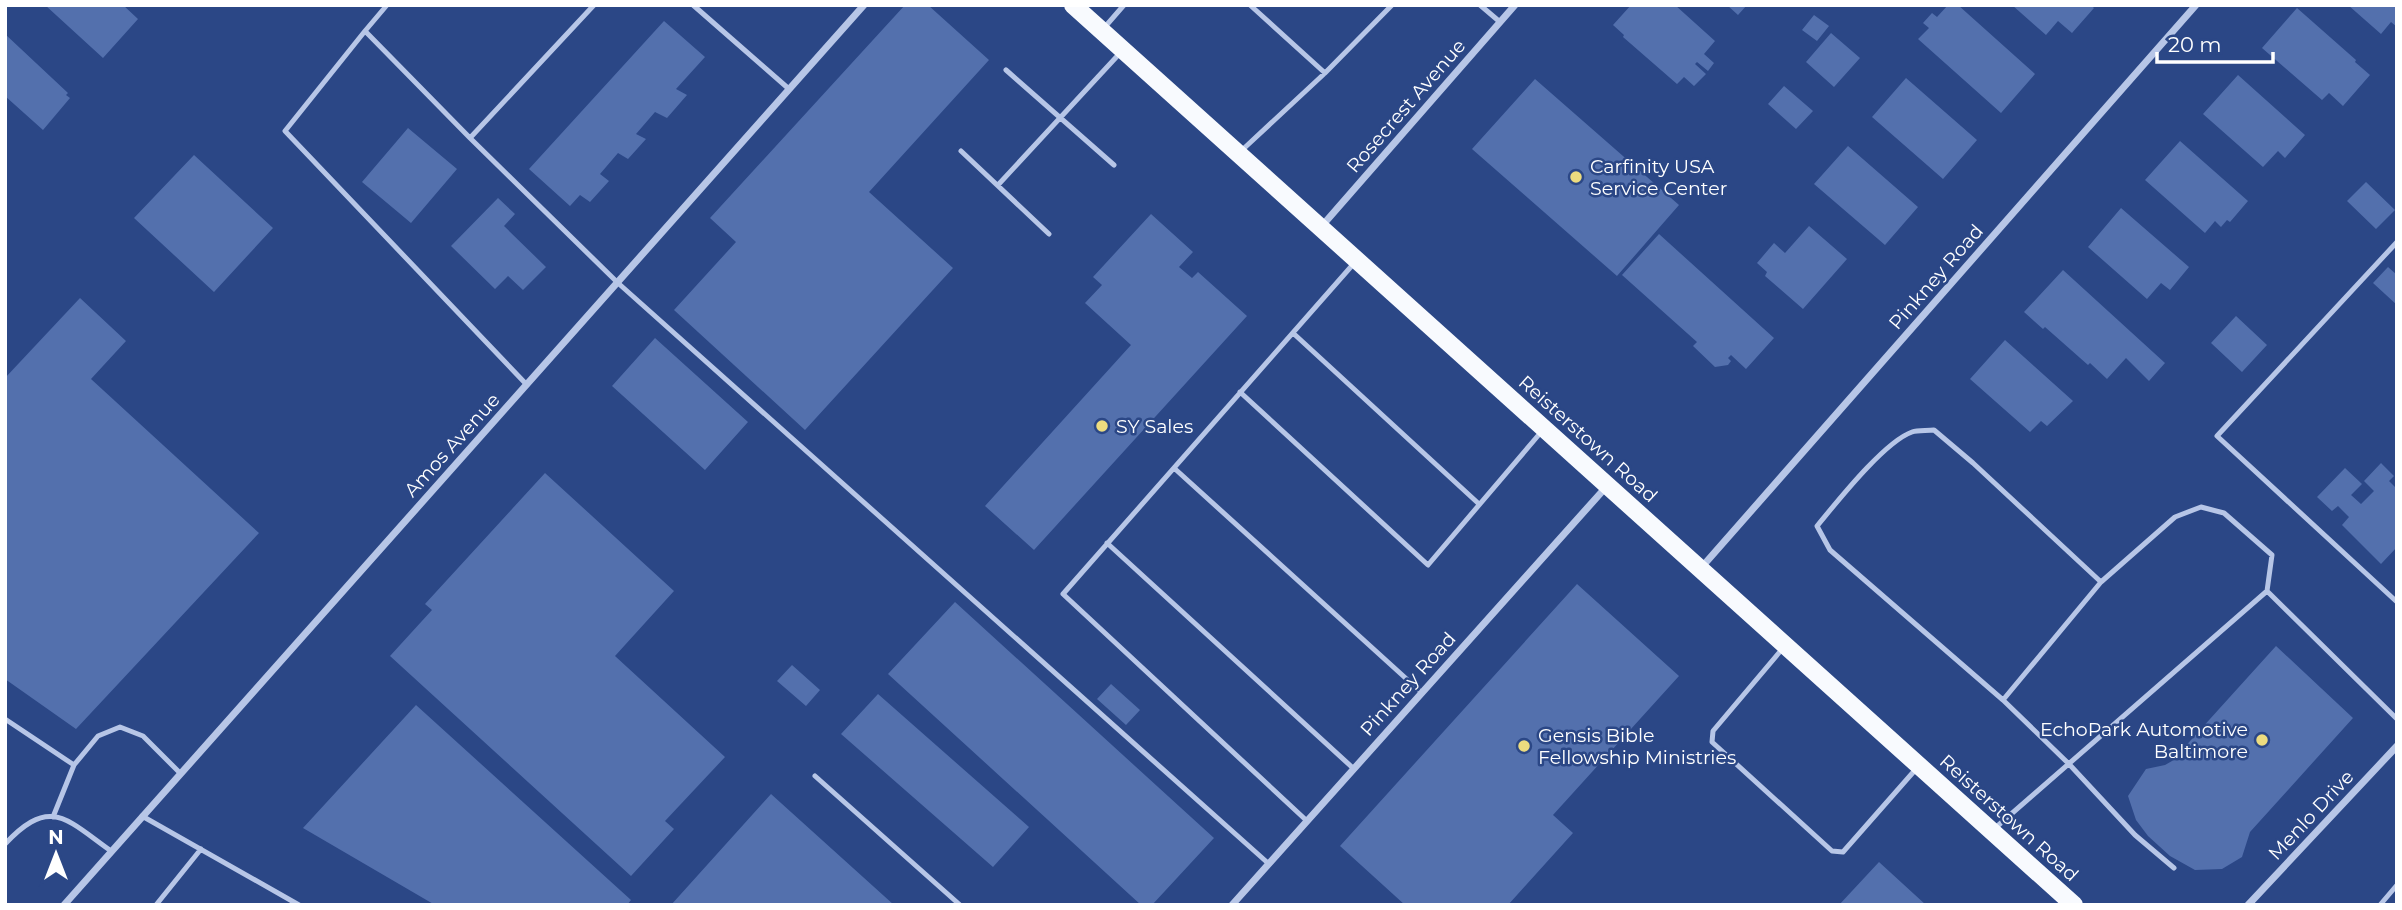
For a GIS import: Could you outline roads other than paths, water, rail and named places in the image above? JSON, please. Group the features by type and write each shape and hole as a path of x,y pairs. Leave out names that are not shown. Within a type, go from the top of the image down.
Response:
{"main road":[{"name":"Reisterstown Road","path":"1073,5 2074,905"}],"street":[{"name":"Amos Avenue","path":"64,905 864,5"},
{"name":"Rosecrest Avenue","path":"1321,228 1515,5"},
{"name":"Pinkney Road","path":"1700,569 2196,5"},
{"name":"Pinkney Road","path":"1232,905 1607,485"},
{"name":"Menlo Drive","path":"2248,905 2397,746"}],"lane":[{"path":"387,5 285,131 527,384"},
{"path":"470,138 594,5"},
{"path":"693,5 789,89"},
{"path":"1102,31 1124,5"},
{"path":"1250,5 1325,73"},
{"path":"1238,154 1325,73 1392,5"},
{"path":"1479,5 1500,22"},
{"path":"365,32 618,283 1269,864"},
{"path":"998,186 1123,50"},
{"path":"1006,70 1114,165"},
{"path":"961,151 1049,234"},
{"path":"2397,242 2217,436 2397,602"},
{"path":"1307,821 1063,594 1357,260"},
{"path":"1293,333 1479,504"},
{"path":"1240,392 1428,565 1544,428"},
{"path":"2101,582 1934,430 1912,432 1895,443 1866,468 1817,526 1830,550 2003,700 2069,764 2135,835 2174,868"},
{"path":"1174,468 1422,692"},
{"path":"1992,831 2267,591 2272,555 2224,513 2201,507 2175,517 2101,582 2003,700"},
{"path":"1107,543 1354,769"},
{"path":"2267,591 2397,719"},
{"path":"1785,646 1713,731 1712,741 1832,851 1843,852 1919,765"},
{"path":"5,719 74,765"},
{"path":"53,817 74,765 98,736 120,727 143,736 180,773"},
{"path":"815,776 960,905"},
{"path":"142,816 299,905"},
{"path":"5,844 21,827 36,818 53,817 68,821 111,851"},
{"path":"156,905 201,849"},
{"path":"2380,905 2397,885"}],"place":[{"name":"Carfinity USA Service Center","path":"1576,177"},
{"name":"SY Sales","path":"1102,426"},
{"name":"EchoPark Automotive Baltimore","path":"2262,740"},
{"name":"Gensis Bible Fellowship Ministries","path":"1524,746"}]}
